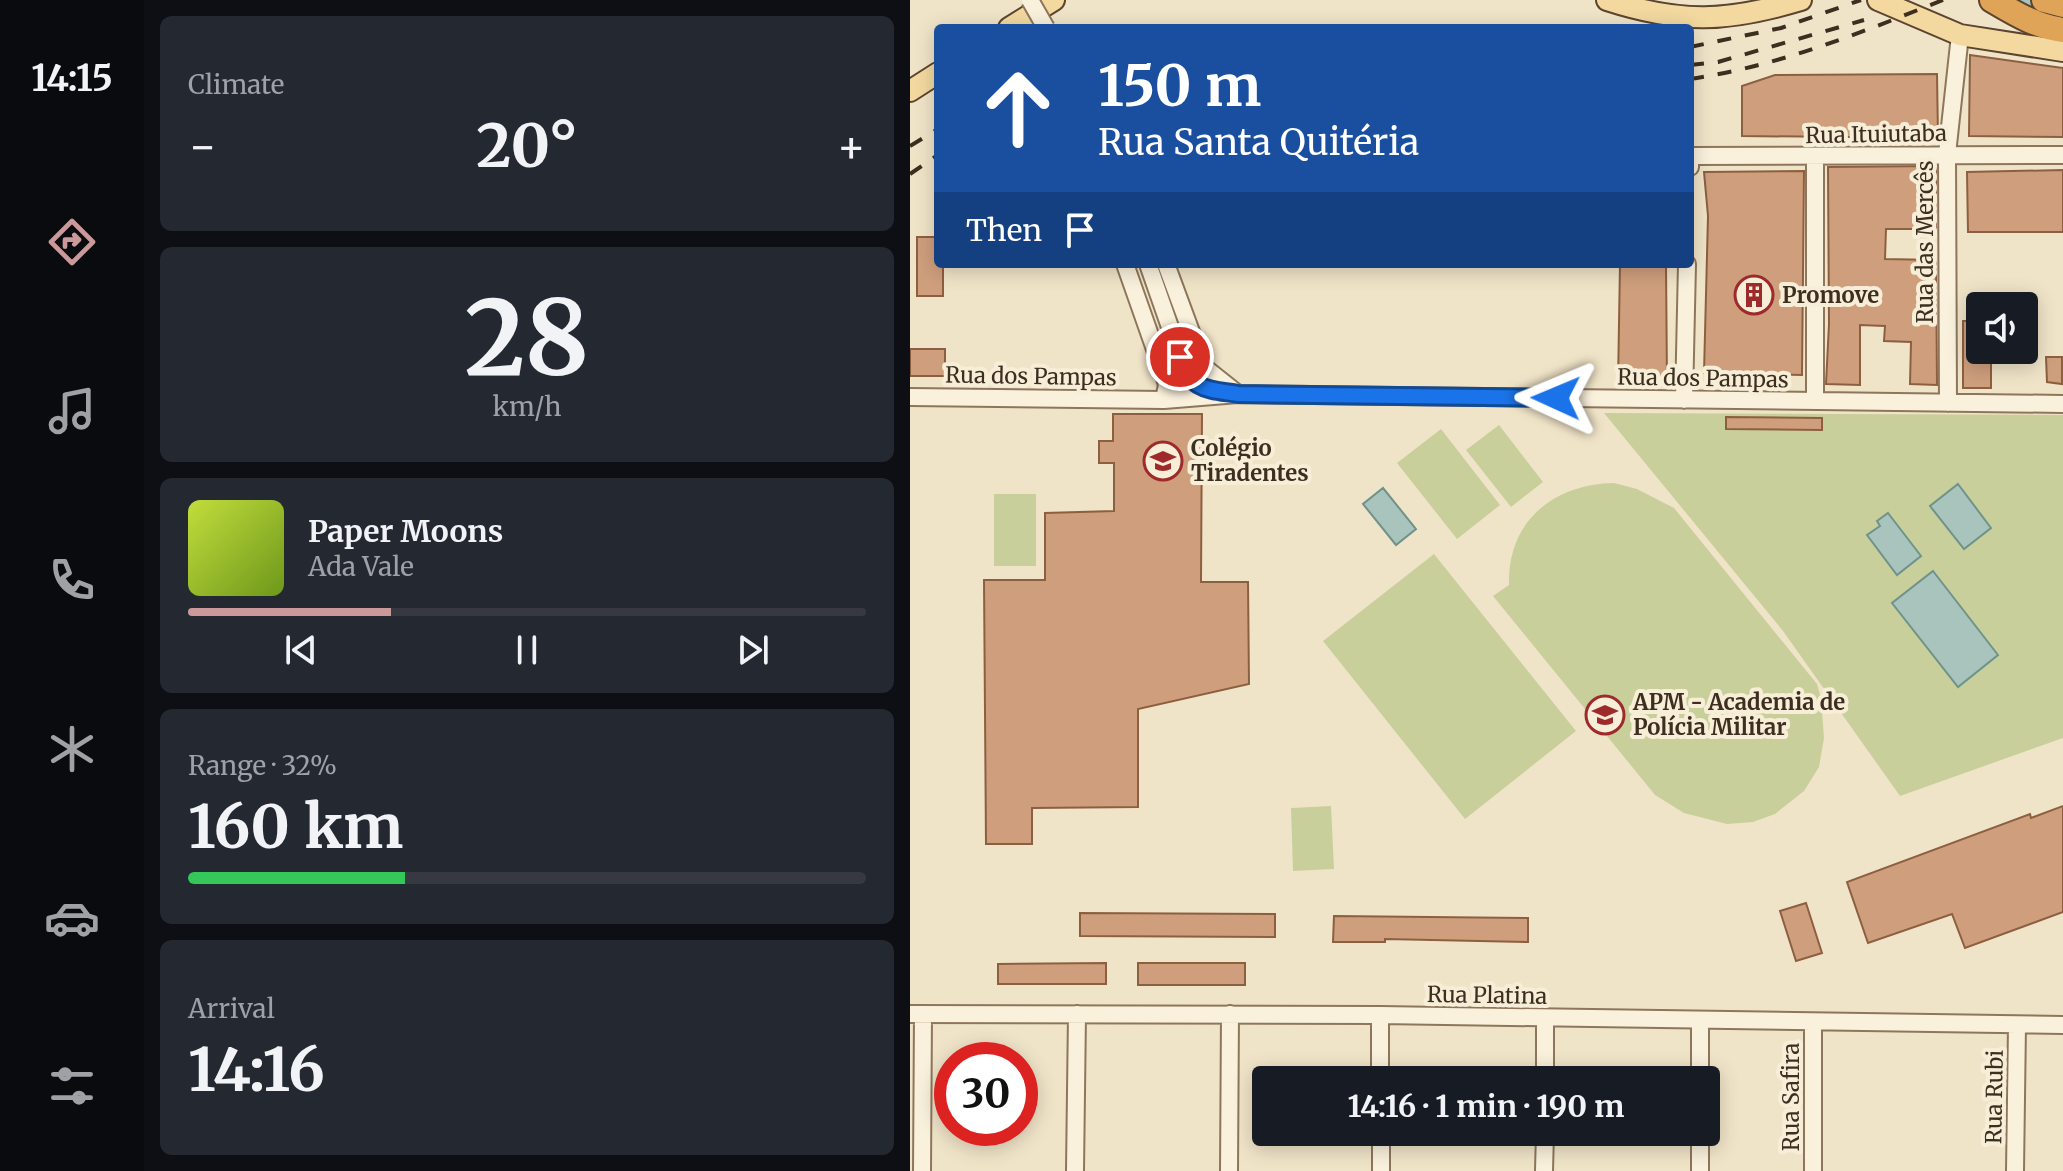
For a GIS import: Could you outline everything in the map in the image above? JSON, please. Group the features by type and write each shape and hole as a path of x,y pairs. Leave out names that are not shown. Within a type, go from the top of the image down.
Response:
{"highway":[{"path":"1992,0 2025,19 2063,30"},
{"path":"2044,0 2063,5"}],"main road":[{"path":"1015,24 1054,0"},
{"path":"1607,0 1666,16 1721,19 1801,0"},
{"path":"1878,0 1960,35 2063,51"},
{"path":"910,91 934,76"}],"street":[{"path":"1030,0 1044,24"},
{"name":"Rua das Mercês","path":"1948,403 1947,154 1960,35"},
{"name":"Rua Ituiutaba","path":"1694,156 2063,155"},
{"path":"1815,157 1815,401"},
{"path":"1126,268 1167,385 1164,400"},
{"path":"1149,268 1183,365 1199,387 1238,394"},
{"path":"1167,268 1204,367 1238,394"},
{"path":"1684,400 1687,268"},
{"path":"1164,400 1183,388 1183,365"},
{"name":"Rua dos Pampas","path":"910,397 1164,400 1238,394 2063,404"},
{"path":"916,1014 922,1171"},
{"name":"Rua Platina","path":"916,1014 1380,1015 2063,1025"},
{"path":"1075,1171 1077,1014"},
{"path":"1229,1171 1230,1014"},
{"path":"1380,1015 1380,1066"},
{"path":"1545,1019 1545,1066"},
{"path":"1700,1022 1700,1066"},
{"name":"Rua Safira","path":"1813,1023 1813,1171"},
{"name":"Rua Rubi","path":"2015,1171 2017,1025"},
{"path":"1381,1146 1381,1171"},
{"path":"1544,1171 1545,1146"},
{"path":"1700,1146 1700,1171"}],"green space":[{"path":"1604,413 2063,415 2063,738 1900,796 1783,631"},
{"path":"1499,425 1543,482 1511,507 1466,450"},
{"path":"1441,429 1500,505 1457,539 1397,463"},
{"path":"1614,483 1637,489 1674,508 1817,684 1824,738 1819,767 1804,791 1775,814 1753,822 1727,824 1684,813 1655,795 1493,596 1509,585 1510,562 1516,542 1538,510 1572,490"},
{"path":"994,494 1036,494 1036,566 994,566"},
{"path":"1434,554 1576,731 1465,819 1323,641"},
{"path":"1331,806 1334,869 1293,871 1291,808"}],"water":[{"path":"1958,484 1991,528 1964,549 1930,506"},
{"path":"1383,488 1416,529 1396,545 1363,504"},
{"path":"1888,513 1921,556 1897,575 1867,535 1880,526 1877,521"},
{"path":"1933,571 1998,655 1958,687 1892,603"}],"building":[{"path":"1970,55 2063,68 2063,137 1969,136"},
{"path":"1937,74 1938,138 1742,136 1742,86 1775,75"},
{"path":"1936,166 1936,229 1886,229 1885,259 1936,260 1937,385 1910,384 1911,342 1884,341 1885,326 1860,325 1860,385 1826,384 1829,324 1828,167"},
{"path":"2063,170 2063,232 1968,232 1967,172"},
{"name":"Promove","path":"1804,171 1802,375 1704,373 1708,216 1704,172"},
{"path":"917,237 934,237 934,268 943,268 943,296 917,296"},
{"path":"1620,268 1666,268 1667,383 1618,384"},
{"path":"1963,321 1966,321 1966,364 1991,364 1991,388 1963,388"},
{"path":"910,349 945,349 945,376 910,376"},
{"path":"2046,357 2062,357 2062,384 2047,382"},
{"path":"1113,414 1202,414 1201,582 1248,582 1249,684 1138,709 1138,807 1032,808 1032,844 986,844 984,580 1045,580 1045,513 1114,511 1114,463 1099,463 1099,441 1113,441"},
{"path":"1726,417 1822,418 1822,430 1726,429"},
{"path":"2063,806 2063,912 1965,948 1952,914 1868,943 1847,882 2030,814 2031,818"},
{"path":"1806,903 1822,953 1796,961 1780,911"},
{"path":"1080,913 1275,914 1275,937 1080,936"},
{"path":"1334,916 1528,918 1528,942 1385,939 1385,942 1333,942"},
{"path":"1106,963 1106,984 998,984 998,964"},
{"path":"1138,963 1245,963 1245,985 1138,985"}],"waterway":[{"path":"2013,0 2063,11"}],"railway":[{"path":"1694,46 1781,28 1861,0"},
{"path":"1694,78 1787,57 1943,0"},
{"path":"1694,65 1718,62 1864,20"},
{"path":"910,146 934,131"},
{"path":"910,174 934,158"}],"place":[{"name":"Promove","path":"1754,295"},
{"name":"Colégio Tiradentes","path":"1163,461"},
{"name":"APM - Academia de Polícia Militar","path":"1605,715"}],"route":[{"path":"1180,357 1186,373 1199,387 1238,394 1556,398"}]}
